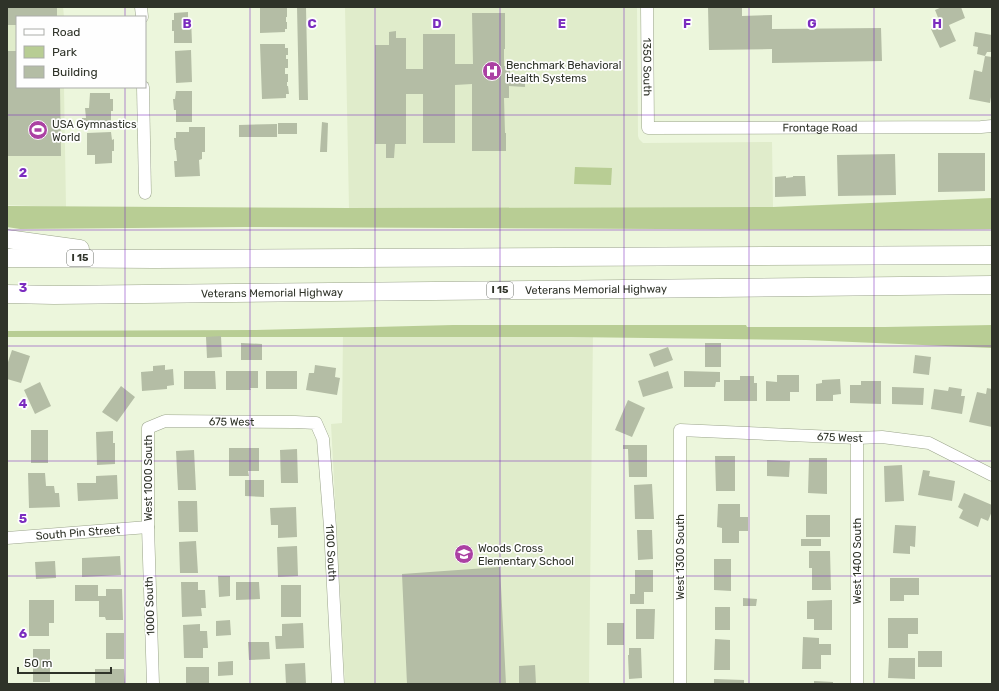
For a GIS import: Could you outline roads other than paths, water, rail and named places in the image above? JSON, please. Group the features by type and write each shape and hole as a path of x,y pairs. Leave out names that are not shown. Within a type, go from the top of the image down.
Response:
{"highway":[{"path":"7,239 154,259"},
{"name":"I 15","path":"7,258 154,259 992,255"},
{"name":"Veterans Memorial Highway","path":"7,294 54,295 992,285"},
{"path":"7,298 54,295"}],"street":[{"name":"1350 South","path":"647,7 648,128"},
{"path":"143,88 145,192"},
{"name":"Frontage Road","path":"648,128 992,126"},
{"name":"675 West","path":"148,428 166,421 316,423"},
{"name":"1100 South","path":"316,423 323,439 330,527 338,684"},
{"name":"West 1000 South","path":"148,428 148,527"},
{"name":"675 West","path":"680,430 857,438 882,437 929,443 992,475"},
{"name":"West 1300 South","path":"680,430 680,684"},
{"name":"West 1400 South","path":"857,438 857,684"},
{"name":"South Pin Street","path":"7,538 148,527"},
{"name":"1000 South","path":"148,527 152,684"}],"place":[{"name":"Benchmark Behavioral Health Systems","path":"492,71"},
{"name":"USA Gymnastics World","path":"38,130"},
{"name":"Woods Cross Elementary School","path":"464,554"}]}
